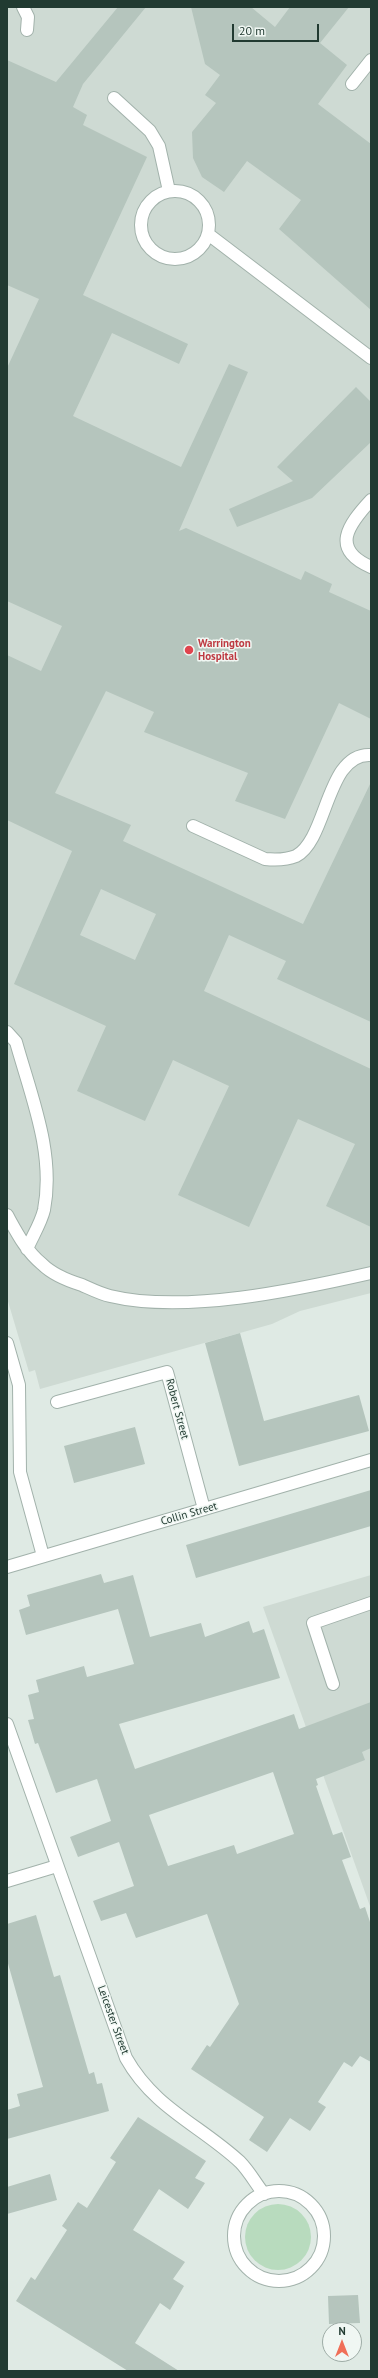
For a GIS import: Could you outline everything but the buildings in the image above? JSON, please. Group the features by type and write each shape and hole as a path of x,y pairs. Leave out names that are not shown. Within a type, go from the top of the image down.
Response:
{"street":[{"path":"23,7 28,17 27,30"},
{"path":"352,84 371,60"},
{"path":"114,98 153,136 159,146 169,191"},
{"path":"169,191 181,191 192,195 201,202 208,217 208,234 204,244 196,252 186,258 163,257 153,252 146,244 141,233 140,222 143,211 149,201 158,194 169,191"},
{"path":"208,234 371,358"},
{"path":"371,500 355,517 346,540 348,552 358,561 371,567"},
{"path":"193,826 265,860 278,860 296,856 307,846 341,771 352,760 371,755"},
{"path":"7,1032 16,1042 45,1144 47,1171 44,1211 27,1249"},
{"path":"7,1215 27,1249 43,1266 70,1281 110,1296 166,1302 231,1298 305,1288 371,1273"},
{"path":"7,1343 19,1385 20,1472 43,1556"},
{"name":"Robert Street","path":"57,1402 167,1372 204,1509"},
{"name":"Collin Street","path":"7,1567 371,1460"},
{"path":"333,1684 313,1623 371,1602"},
{"name":"Leicester Street","path":"7,1724 120,2045 134,2072 154,2097 240,2163 264,2194"},
{"path":"7,1881 57,1866"},
{"path":"279,2191 293,2193 311,2205 322,2224 324,2238 321,2251 314,2264 303,2274 290,2279 276,2281 262,2277 249,2269 239,2257 234,2242 235,2227 240,2212 251,2201 264,2194 279,2191"}],"shaded area":[{"name":"Warrington Hospital","path":"7,7 371,7 371,1293 300,1311 272,1324 40,1389 35,1370 29,1372 7,1298"},
{"path":"371,1575 371,1909 263,1607"}],"green space":[{"path":"272,2204 284,2204 296,2209 306,2219 311,2231 309,2250 296,2265 284,2270 272,2270 260,2265 250,2255 245,2243 245,2231 250,2219 260,2209"}],"place":[{"name":"Warrington Hospital","path":"189,650"}]}
